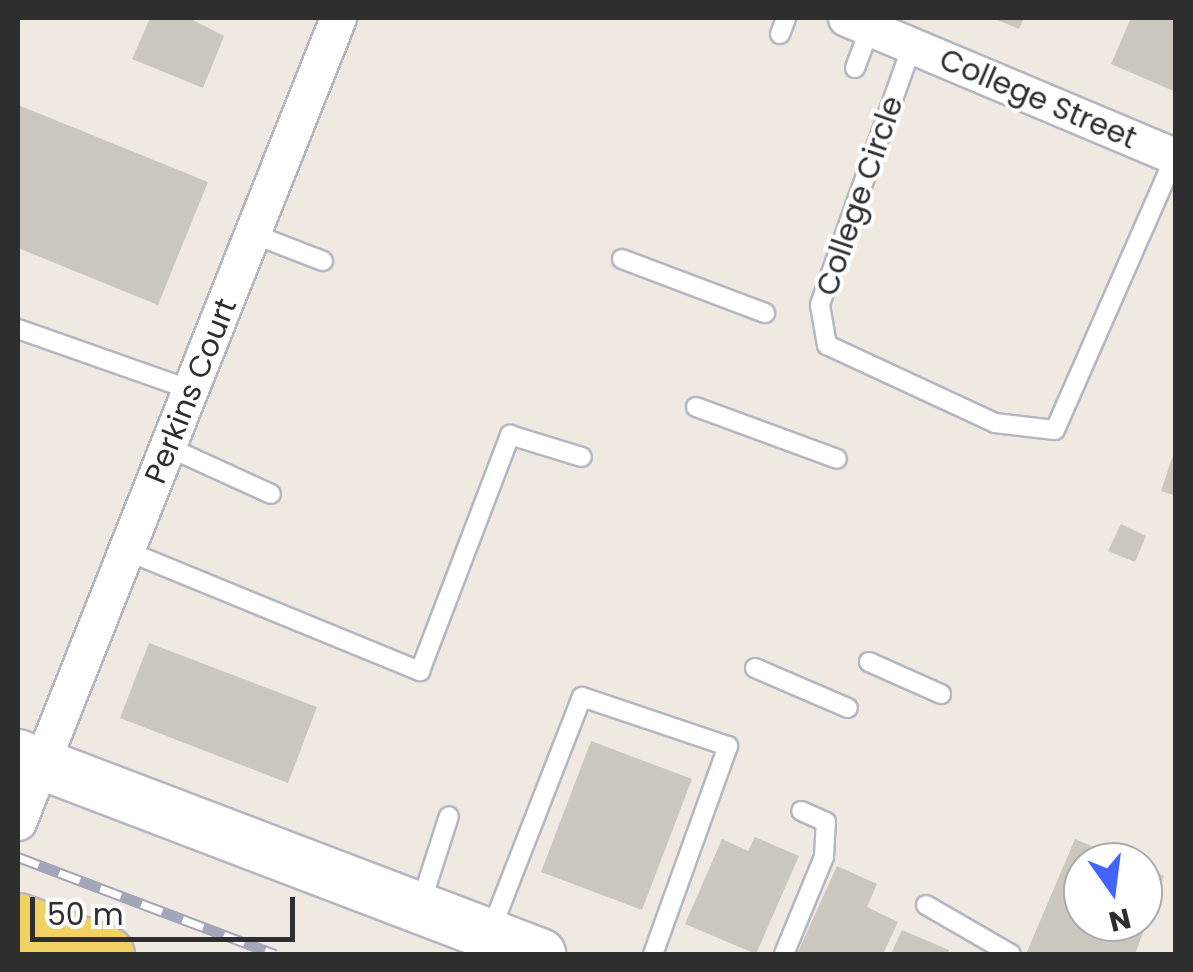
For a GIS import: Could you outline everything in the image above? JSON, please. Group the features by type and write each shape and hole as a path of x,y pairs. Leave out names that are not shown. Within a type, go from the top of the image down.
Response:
{"street":[{"name":"Perkins Court","path":"18,822 30,759 127,551 338,18"},
{"name":"College Street","path":"858,23 1175,157"},
{"path":"30,759 540,954"}],"lane":[{"path":"855,68 858,23"},
{"name":"College Circle","path":"912,46 820,306 827,345 995,422 1055,430 1175,157"},
{"path":"253,234 323,262"},
{"path":"622,259 764,313"},
{"path":"18,330 191,390"},
{"path":"696,407 837,460"},
{"path":"127,551 420,670 510,434 582,457"},
{"path":"168,447 271,494"},
{"path":"869,662 941,694"},
{"path":"756,668 848,708"},
{"path":"488,935 582,696 728,746 654,954"},
{"path":"784,954 824,857 826,822 801,810"},
{"path":"419,908 449,816"},
{"path":"926,905 1012,952"}],"building":[{"path":"150,18 189,18 224,36 203,88 132,59"},
{"path":"992,18 1024,18 1019,29"},
{"path":"1131,18 1176,18 1176,92 1111,64"},
{"path":"18,105 208,182 158,305 18,248"},
{"path":"1176,449 1176,496 1161,491"},
{"path":"1121,524 1146,536 1135,562 1108,551"},
{"path":"149,643 317,707 288,783 120,718"},
{"path":"591,741 692,779 642,910 541,872"},
{"path":"755,837 799,856 756,954 685,924 722,839 748,851"},
{"path":"837,866 877,884 867,907 898,922 883,954 797,954"},
{"path":"1063,867 1063,942 1139,942 1135,954 1026,954"},
{"path":"902,930 949,950 947,954 891,954"}],"railway":[{"path":"18,857 275,954"}]}
